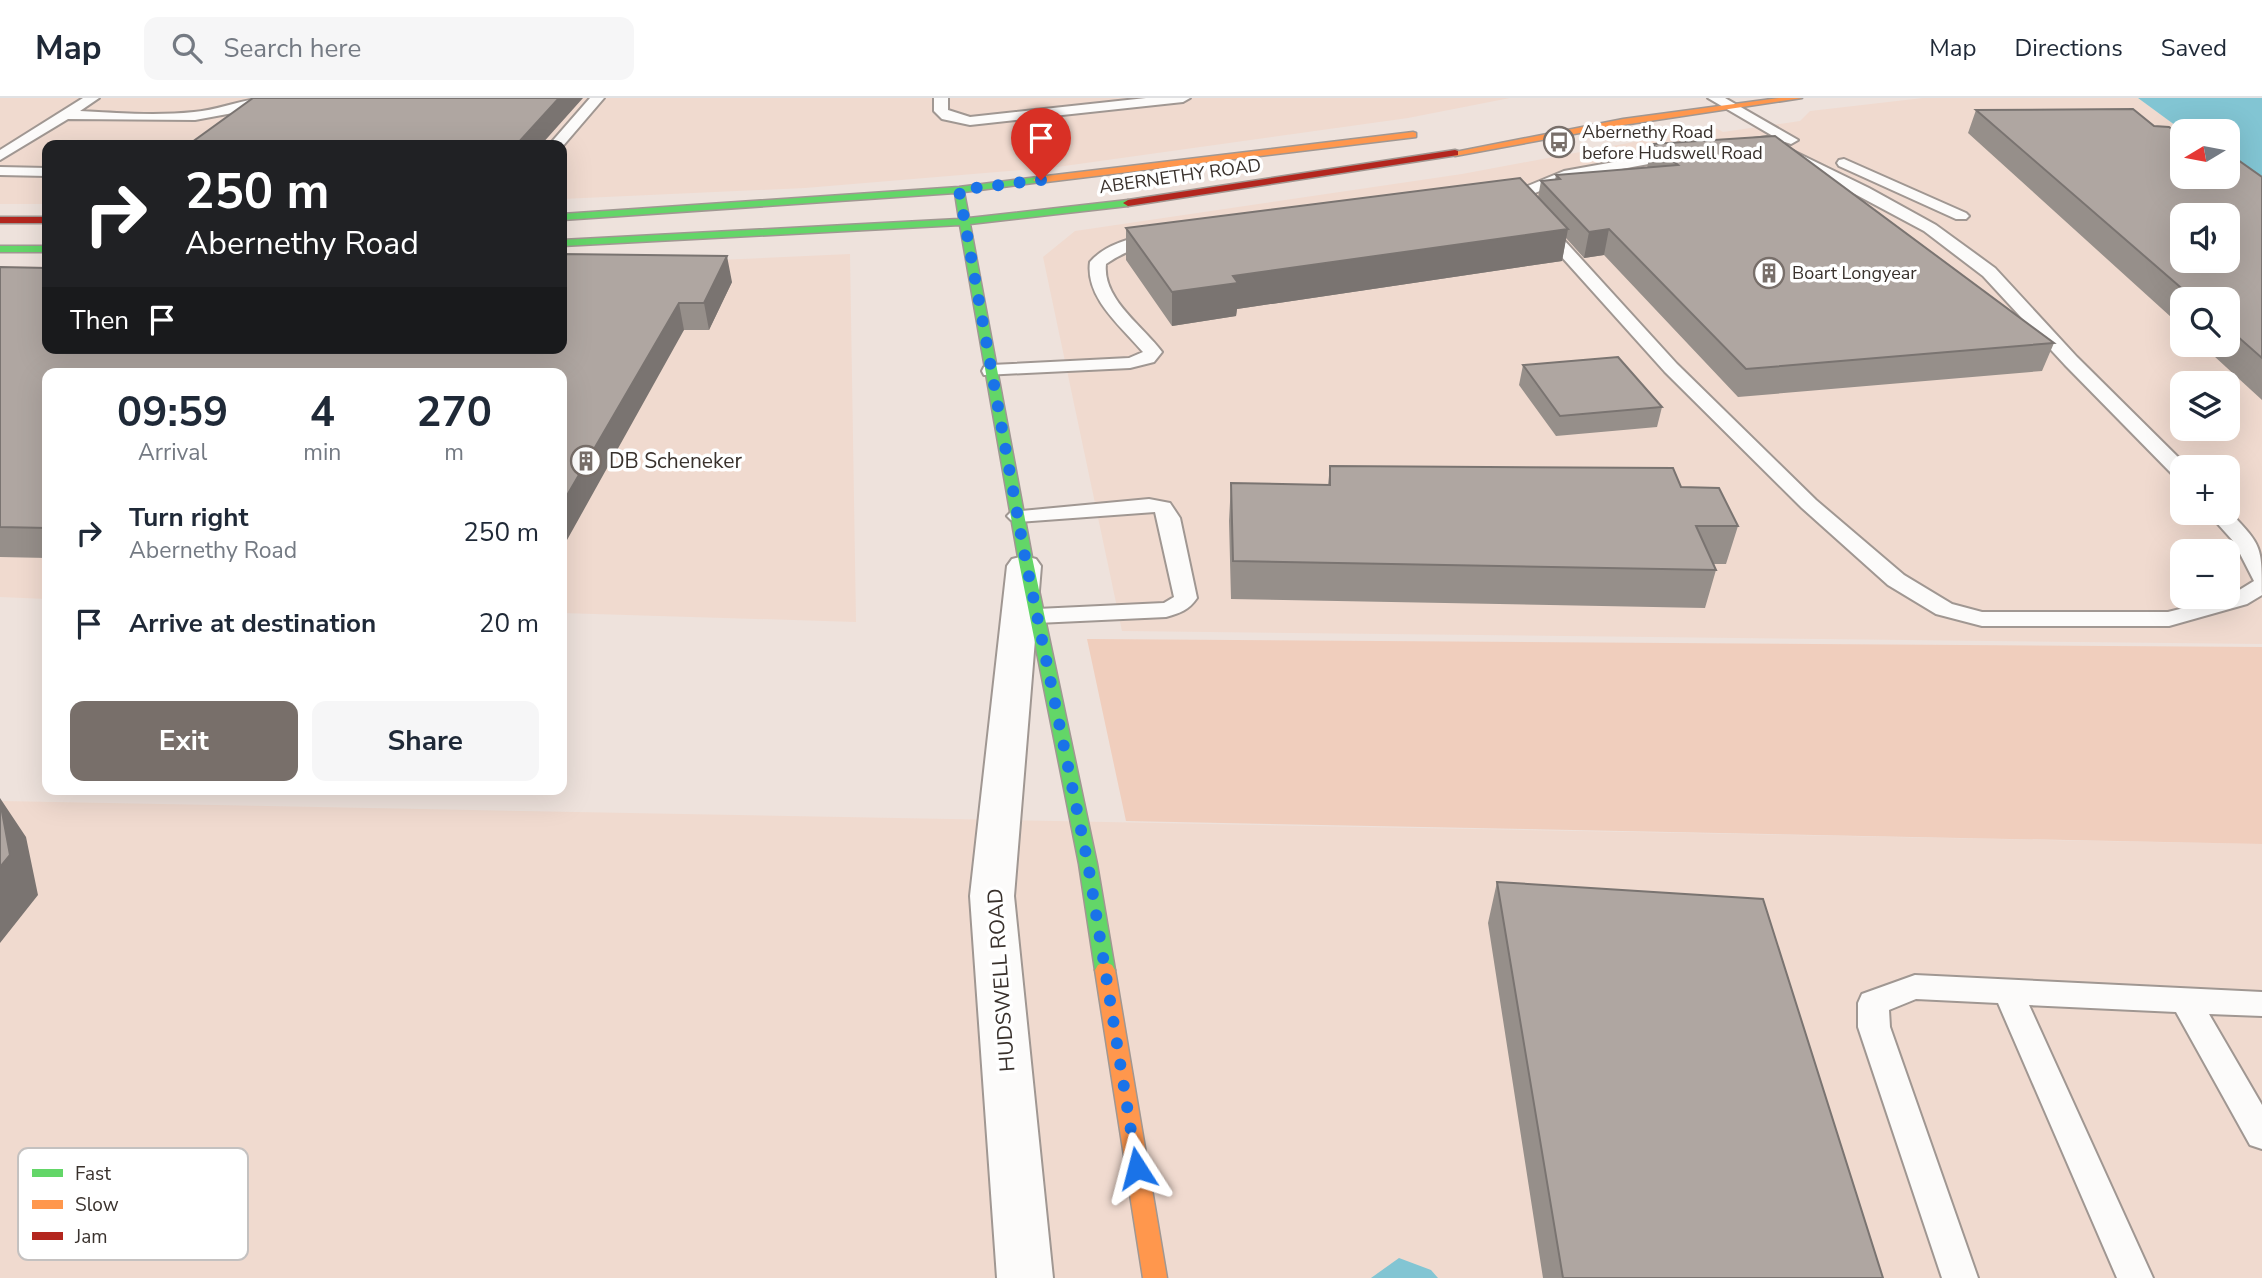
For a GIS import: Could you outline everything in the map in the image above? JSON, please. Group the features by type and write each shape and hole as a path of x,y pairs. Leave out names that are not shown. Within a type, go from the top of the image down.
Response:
{"main road":[{"name":"ABERNETHY ROAD","path":"567,243 963,222 1140,202 1452,154 1722,102 1798,98"},
{"name":"ABERNETHY ROAD","path":"567,217 959,190 1434,131"},
{"name":"HUDSWELL ROAD","path":"959,190 1037,616 1088,864 1155,1278"},
{"path":"0,220 42,220"},
{"path":"0,249 42,248"}],"street":[{"name":"HUDSWELL ROAD","path":"1022,536 992,896 1025,1278"}],"lane":[{"path":"0,156 92,98"},
{"path":"65,115 211,116 237,111 262,98"},
{"path":"560,140 597,98"},
{"path":"941,98 940,111 947,116 970,121 1183,98"},
{"path":"1722,102 1786,138 1961,216"},
{"path":"1727,147 1786,138"},
{"path":"1764,141 1864,191 1930,228 1989,272 2071,361 2170,461"},
{"path":"1701,151 1564,175 1528,191 1524,206 1652,348 1809,504 1896,580 1944,609 1982,619 2169,619 2239,599 2262,586"},
{"path":"0,171 42,172"},
{"path":"991,371 1130,363 1148,358 1153,352 1104,295 1096,277 1098,262 1115,250 1137,241 1175,235"},
{"path":"1022,536 1149,505 1163,507 1168,518 1186,598 1178,606 1166,610 1037,616"},
{"path":"2230,525 2244,540 2262,578"},
{"path":"1960,1278 1874,1027 1873,1003 1914,987 2262,1004"},
{"path":"2008,991 2135,1278"},
{"path":"2185,1000 2262,1135"}],"shaded area":[{"path":"0,98 1510,98 1408,118 1057,167 805,188 567,199 567,140 42,140 42,204 0,204"},
{"path":"1923,98 2138,98 2170,121 2170,189 2240,189 2240,181 2262,188 2262,644 1122,631 1043,257 1075,231 1462,174 1714,127 1723,132 1800,121 1810,111"},
{"path":"850,254 856,622 567,613 567,368 42,368 42,599 0,597 0,266 42,267 42,354 567,354 567,267"},
{"path":"1087,639 2262,647 2262,844 1126,821"},
{"path":"0,801 2262,844 2262,1278 0,1278"}],"water":[{"path":"2138,98 2262,98 2262,188 2240,172 2240,119 2170,119 2170,121"},
{"path":"1399,1258 1431,1270 1438,1278 1371,1278"}],"building":[{"path":"253,98 559,98 521,140 195,140"},
{"path":"2133,109 2154,126 2170,128 2170,189 2240,189 2240,161 2262,177 2262,358 2240,339 2240,287 2180,287 1976,110"},
{"name":"Boart Longyear","path":"1775,136 2054,343 1746,369 1609,229 1589,232 1541,181 1560,179 1556,175 1678,165 1652,144"},
{"path":"1520,178 1568,229 1233,276 1238,283 1172,292 1126,228"},
{"name":"DB Scheneker","path":"567,254 727,256 704,303 679,303 567,495 567,368 42,368 42,528 0,527 0,267 42,268 42,354 567,354"},
{"path":"1618,357 1662,407 1560,416 1523,365"},
{"path":"1330,466 1673,468 1681,487 1719,488 1738,526 1696,526 1716,570 1233,561 1231,483 1330,485"},
{"path":"0,801 10,855 0,867"},
{"path":"1497,882 1763,899 1883,1278 1563,1278"}],"traffic: fast":[{"path":"567,217 959,190 1038,180"},
{"path":"959,190 1025,557 1088,864 1105,970"},
{"path":"567,243 963,222 1128,203"},
{"path":"0,249 42,249"}],"traffic: slow":[{"path":"1455,153 1623,122 1798,98"},
{"path":"1038,180 1413,135"},
{"path":"1105,970 1155,1278"}],"traffic: jam":[{"path":"1128,203 1455,153"},
{"path":"0,220 42,220"}],"place":[{"name":"Abernethy Road before Hudswell Road","path":"1559,142"},
{"name":"Boart Longyear","path":"1769,273"},
{"name":"DB Scheneker","path":"586,461"}],"route":[{"path":"1041,180 959,190 1025,557 1088,864 1137,1168"}]}
